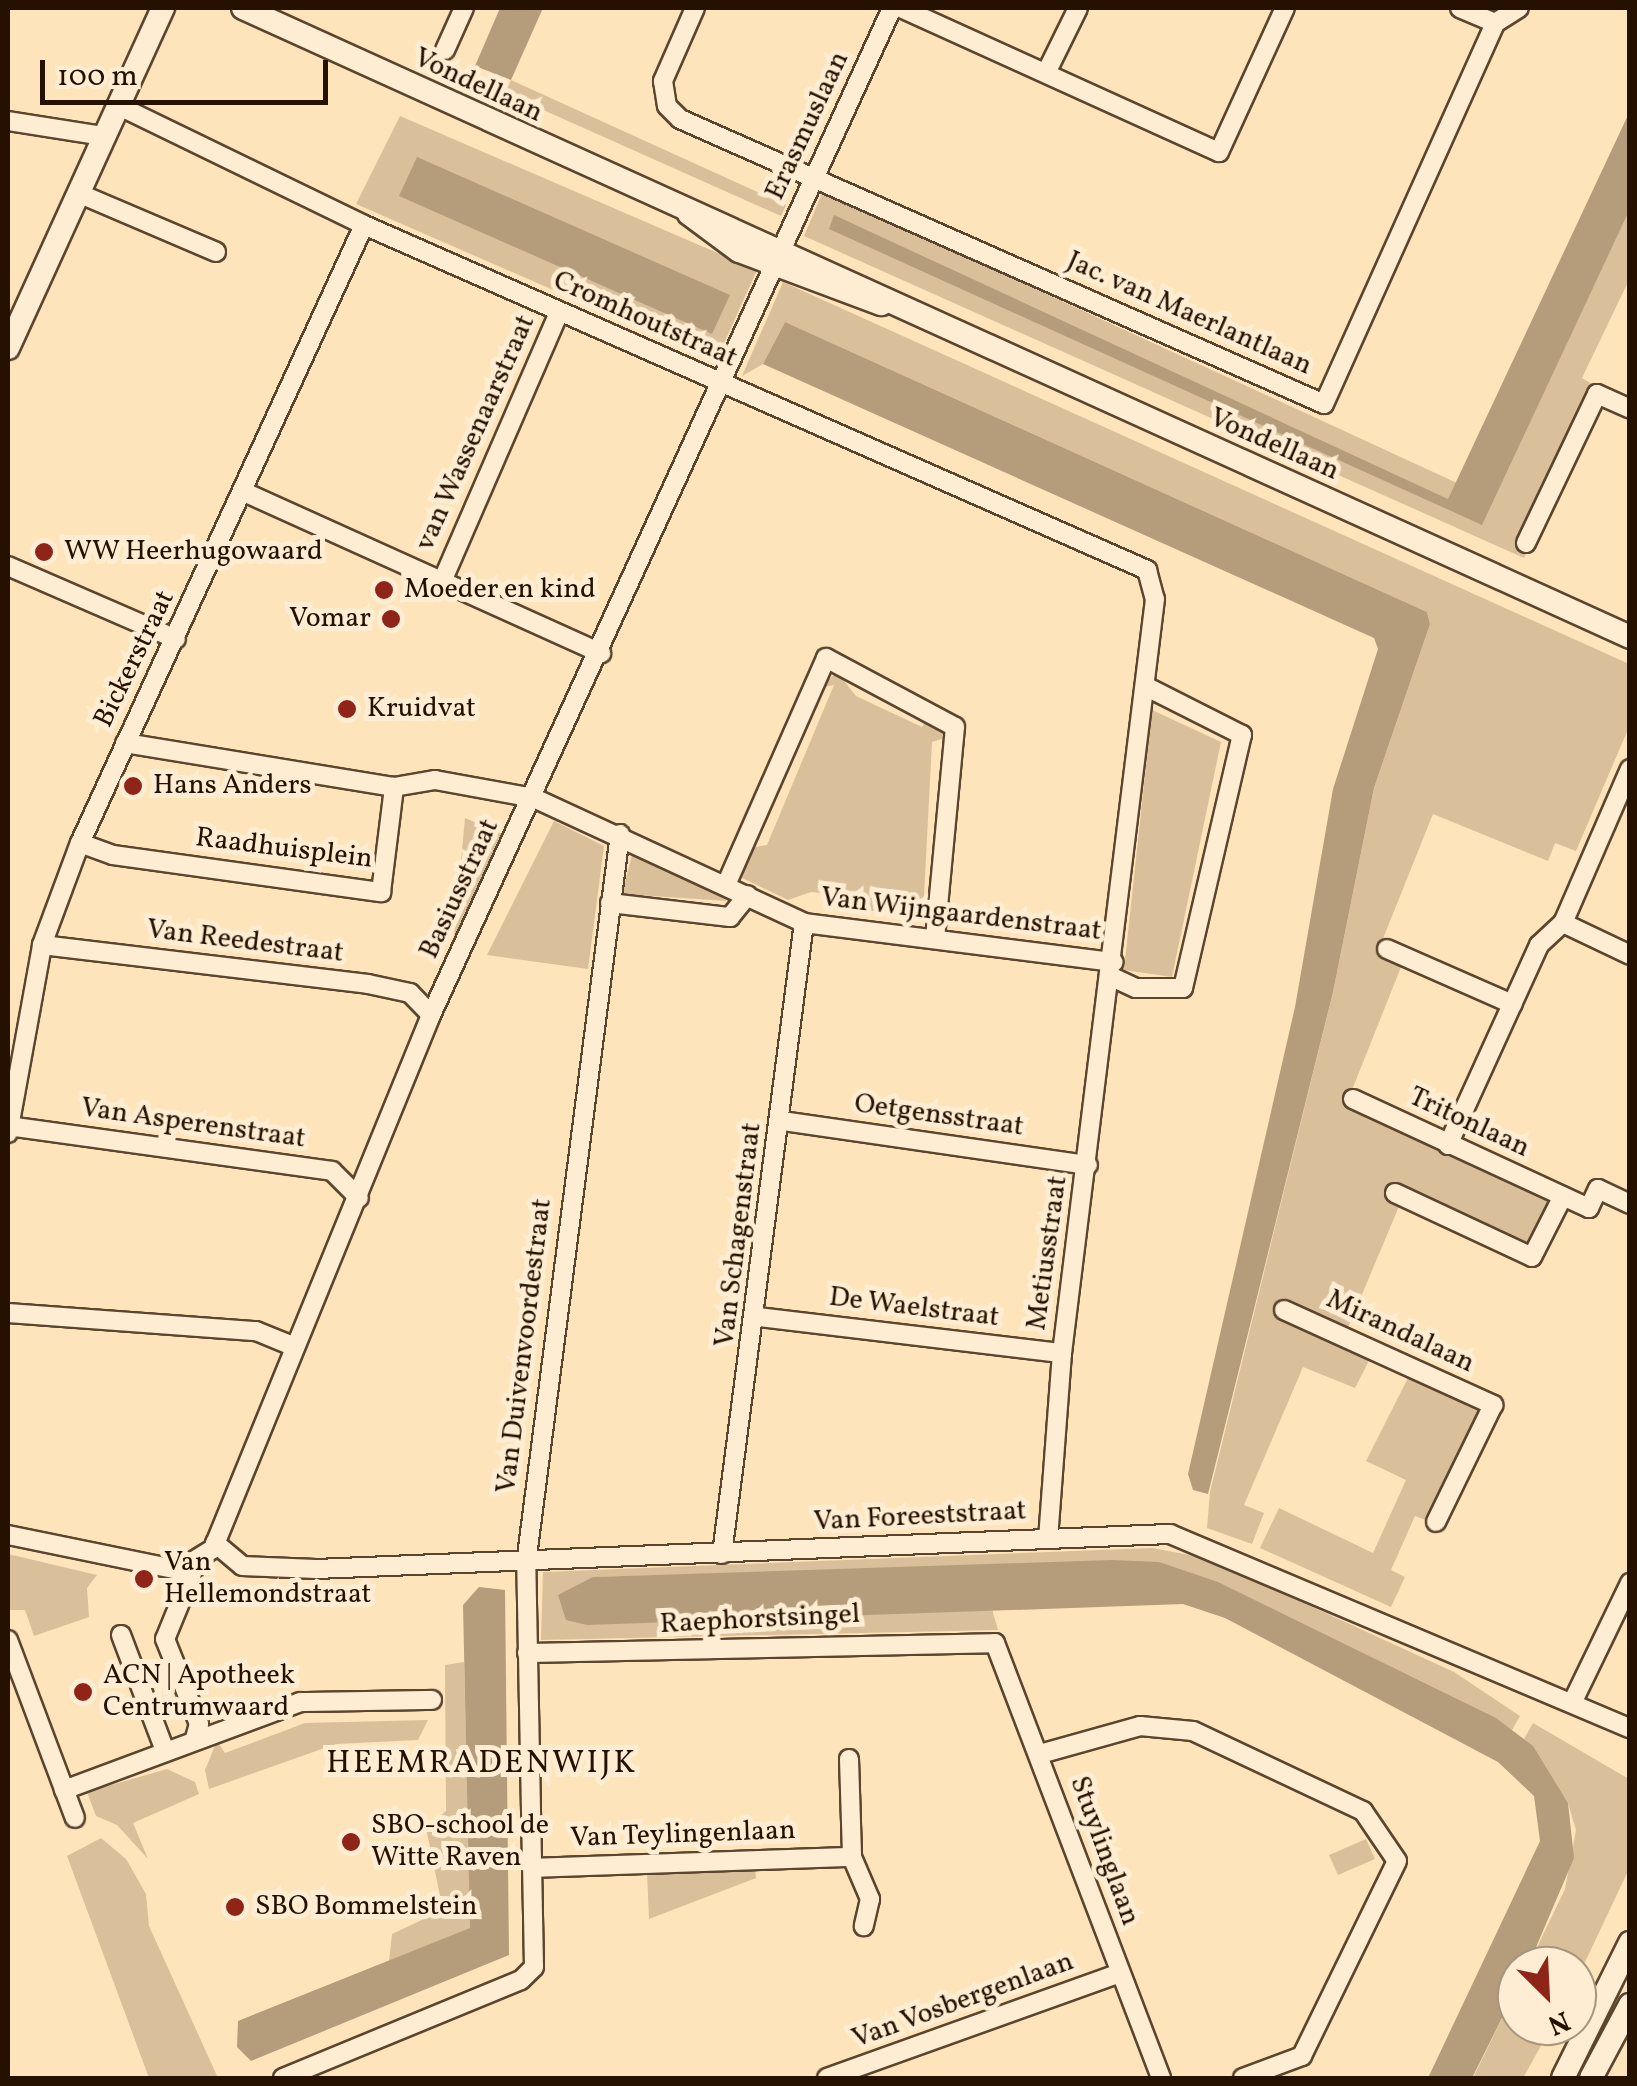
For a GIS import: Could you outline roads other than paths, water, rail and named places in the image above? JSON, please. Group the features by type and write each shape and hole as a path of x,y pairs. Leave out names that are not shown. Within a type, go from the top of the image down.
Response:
{"street":[{"path":"8,348 164,8"},
{"name":"Vondellaan","path":"243,8 778,257 1630,637"},
{"path":"445,50 464,8"},
{"path":"695,8 663,81 666,106 814,179"},
{"name":"Erasmuslaan","path":"778,257 892,8"},
{"path":"901,8 1048,69 1219,152 1285,8"},
{"path":"1048,69 1078,8"},
{"path":"1460,8 1495,23 1519,8"},
{"name":"Jac. van Maerlantlaan","path":"814,179 1324,404 1495,23"},
{"name":"Cromhoutstraat","path":"117,105 364,224 719,384 1130,560 1152,579"},
{"path":"8,121 103,136"},
{"path":"78,193 216,252"},
{"name":"Bickerstraat","path":"8,1129 42,946 80,843 364,224"},
{"name":"Basiusstraat","path":"215,1543 431,1016 601,653 778,257"},
{"name":"van Wassenaarstraat","path":"444,577 559,312"},
{"path":"1526,544 1597,394 1630,409"},
{"path":"244,492 444,577 601,653"},
{"path":"8,566 176,639"},
{"name":"Metiusstraat","path":"1048,1538 1062,1353 1113,970 1145,686 1152,579"},
{"path":"726,886 826,658 955,727 935,938"},
{"path":"1113,970 1136,988 1183,988 1242,734 1145,686"},
{"path":"124,743 394,787 435,780 534,798"},
{"path":"1448,1145 1539,945 1562,922 1630,769"},
{"name":"Raadhuisplein","path":"80,843 112,856 381,892 394,787"},
{"name":"Van Wijngaardenstraat","path":"534,798 620,834 804,923 935,938 1113,970"},
{"name":"Van Duivenvoordestraat","path":"532,1868 526,1564 620,834"},
{"path":"610,903 730,917 748,895"},
{"path":"1562,922 1630,955"},
{"name":"Van Schagenstraat","path":"722,1554 758,1317 804,923"},
{"name":"Van Reedestraat","path":"42,946 368,984 410,993 431,1016"},
{"path":"1387,948 1512,1004"},
{"name":"Tritonlaan","path":"1353,1100 1563,1196"},
{"name":"Oetgensstraat","path":"782,1121 1088,1165"},
{"name":"Van Asperenstraat","path":"8,1129 332,1171 359,1198"},
{"path":"1394,1193 1532,1257 1563,1196 1590,1208 1598,1190 1630,1204"},
{"name":"Mirandalaan","path":"1284,1310 1493,1405 1436,1522"},
{"path":"8,1313 256,1331 295,1347"},
{"name":"De Waelstraat","path":"758,1317 1062,1353"},
{"name":"Van Foreeststraat","path":"215,1543 252,1568 526,1564 1170,1534 1574,1699 1630,1728"},
{"path":"8,1535 179,1570 194,1566"},
{"path":"196,1738 199,1724 166,1643 194,1566 215,1543"},
{"path":"1574,1699 1630,1583"},
{"path":"122,1635 165,1751"},
{"path":"8,1640 11,1662 75,1818"},
{"name":"Raephorstsingel","path":"527,1653 995,1643"},
{"name":"Stuylinglaan","path":"995,1643 1160,2078"},
{"path":"64,1790 300,1702 432,1700"},
{"path":"1040,1754 1140,1726 1193,1731 1363,1811 1398,1861 1302,2056 1243,2078"},
{"path":"849,1760 852,1858 870,1899 864,1926"},
{"name":"Van Teylingenlaan","path":"283,2078 529,1974 536,1958 532,1868 852,1858"},
{"path":"1563,2078 1630,1943"},
{"name":"Van Vosbergenlaan","path":"827,2078 1118,1974"},
{"path":"1591,2078 1630,2006"}],"place":[{"name":"WW Heerhugowaard","path":"44,552"},
{"name":"Moeder en kind","path":"384,590"},
{"name":"Vomar","path":"391,619"},
{"name":"Kruidvat","path":"347,709"},
{"name":"Hans Anders","path":"133,786"},
{"name":"Van Hellemondstraat","path":"144,1579"},
{"name":"ACN | Apotheek Centrumwaard","path":"83,1692"},
{"name":"SBO-school de Witte Raven","path":"351,1842"},
{"name":"SBO Bommelstein","path":"235,1907"}],"district":[{"name":"HEEMRADENWIJK","path":"482,1764"}]}
